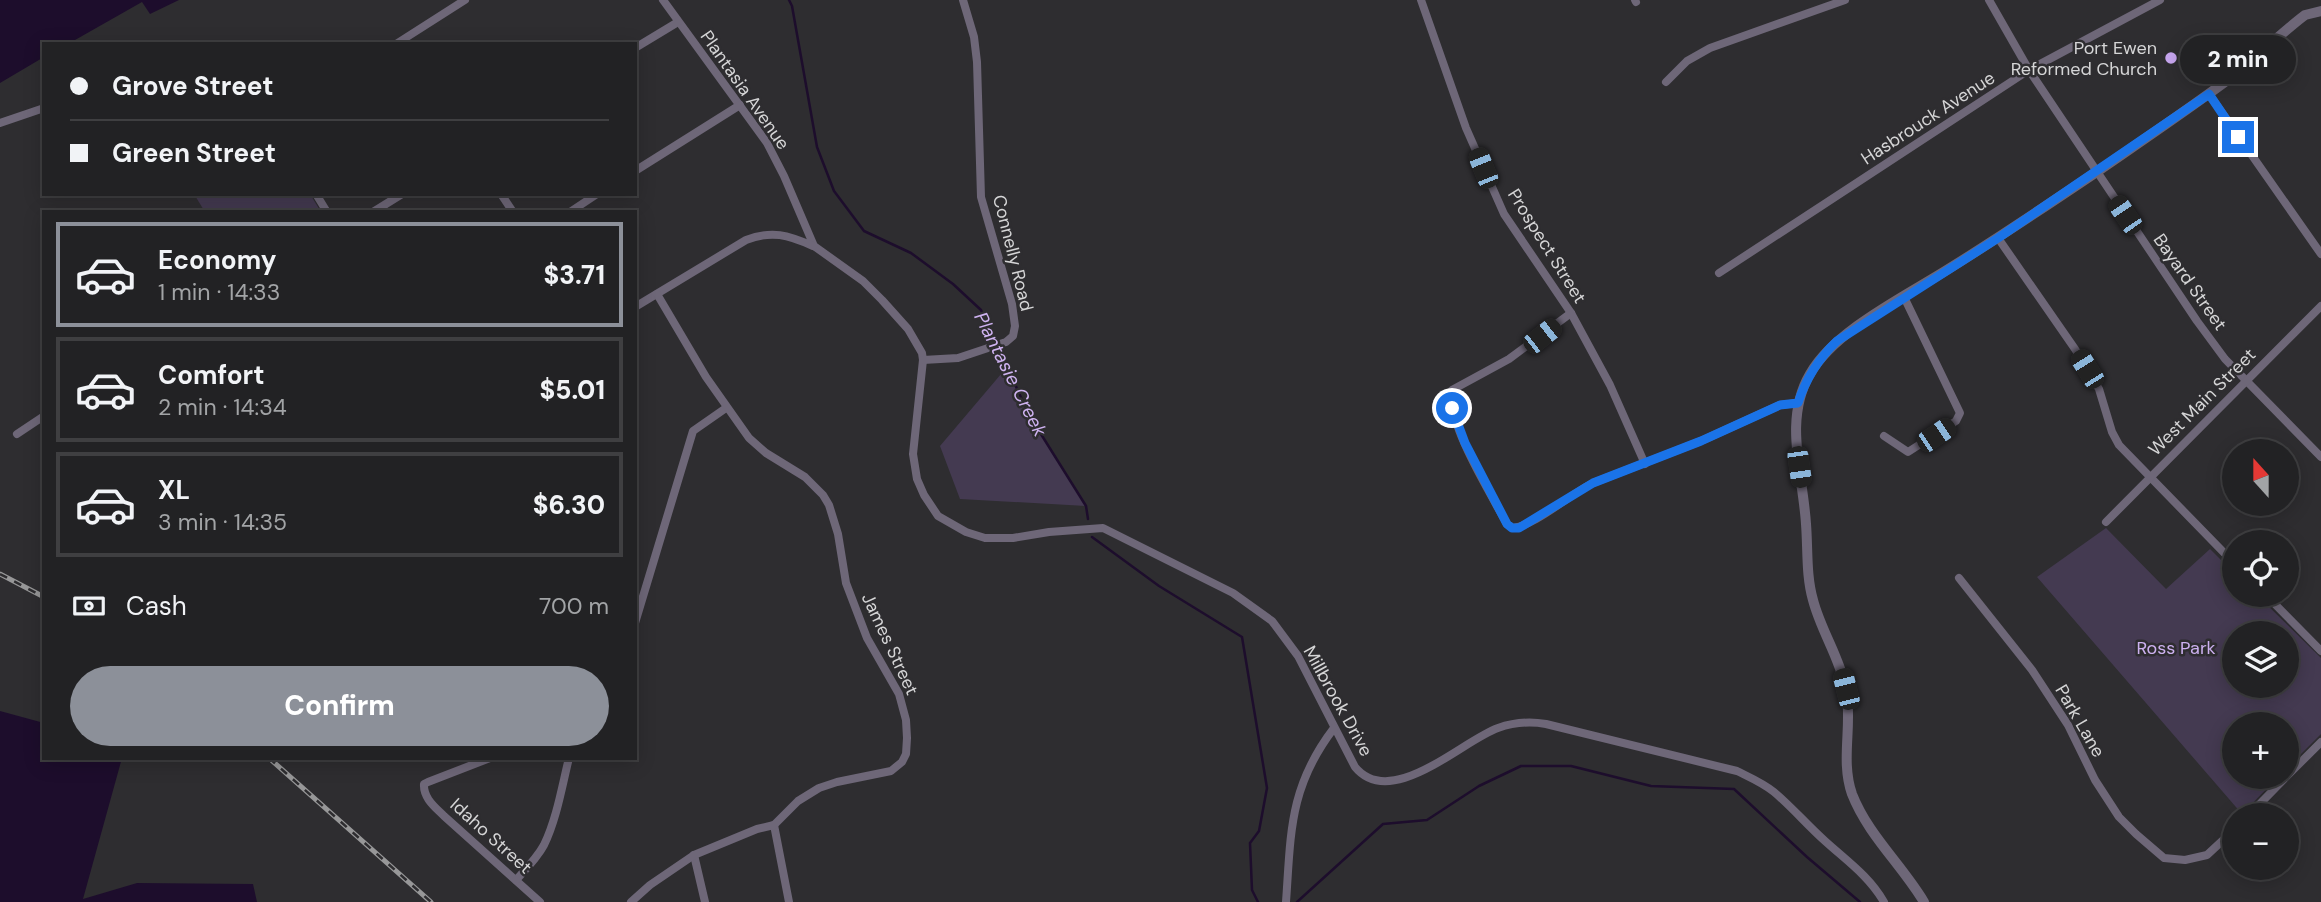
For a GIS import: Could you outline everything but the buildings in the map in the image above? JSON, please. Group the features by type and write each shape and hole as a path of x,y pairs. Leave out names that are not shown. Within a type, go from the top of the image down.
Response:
{"street":[{"path":"400,42 465,0"},
{"name":"Plantasia Avenue","path":"663,0 767,143 814,246"},
{"name":"Connelly Road","path":"923,360 958,358 1006,342 1013,336 1015,326 1012,304 981,197 976,49 963,0"},
{"name":"Prospect Street","path":"1422,0 1466,128 1494,193 1513,229 1571,313 1610,385 1644,464"},
{"path":"1666,82 1687,61 1710,48 1845,0"},
{"name":"Bayard Street","path":"1989,0 2029,71 2197,321 2225,359 2321,457"},
{"name":"Hasbrouck Avenue","path":"1719,273 2029,71 2160,0"},
{"path":"1924,902 1867,823 1848,780 1846,689 1842,672 1816,610 1810,584 1805,508 1795,429 1798,403 1809,375 1823,354 1854,328 1998,238 2096,172 2209,94 2305,15 2321,10"},
{"path":"637,47 678,22"},
{"path":"2209,94 2321,254"},
{"path":"637,170 740,105"},
{"path":"0,124 7,119 22,117 42,109"},
{"path":"376,210 399,196"},
{"path":"572,210 594,196"},
{"path":"637,306 746,240 772,233 814,246 863,281 908,329 922,353 923,360"},
{"path":"1998,238 2075,349 2099,389 2112,432 2119,445 2222,551"},
{"name":"James Street","path":"631,902 650,885 694,855 774,825 798,801 820,788 891,771 902,762 906,754 906,720 899,694 859,621 846,583 834,518 823,495 805,477 766,453 749,438 726,408 657,294"},
{"path":"1884,436 1908,452 1956,421 1960,413 1904,297"},
{"name":"West Main Street","path":"2106,522 2321,306"},
{"path":"1571,313 1509,359 1454,387 1451,394 1452,408 1465,443 1507,524 1512,528 1528,523 1577,490 1593,483 1701,441 1780,405 1798,403"},
{"name":"Millbrook Drive","path":"923,360 913,454 917,479 938,516 966,532 985,538 1013,538 1103,528 1233,593 1272,621 1297,656 1361,774 1379,780 1400,778 1430,768 1496,728 1529,721 1737,771 1774,791 1824,840 1858,868 1875,886 1884,902"},
{"path":"637,616 693,432 726,408"},
{"path":"16,434 42,417"},
{"name":"Park Lane","path":"1959,578 2032,670 2068,725 2095,780 2119,817 2164,858 2186,860 2207,855 2222,841"},
{"path":"2278,607 2321,651"},
{"path":"1286,902 1294,807 1306,771 1334,728"},
{"path":"2299,764 2321,742"},
{"name":"Idaho Street","path":"485,760 428,782 424,785 424,791 430,802 444,816 540,902"},
{"path":"516,880 543,846 568,760"},
{"path":"2261,803 2274,789"},
{"path":"774,825 789,902"},
{"path":"694,855 705,902"}],"green space":[{"path":"195,196 311,196 320,210 204,210"},
{"path":"1007,367 1029,415 1086,506 960,499 940,446"},
{"name":"Ross Park","path":"2106,528 2166,589 2210,549 2222,561 2222,607 2269,607 2283,621 2222,621 2222,698 2299,698 2299,636 2321,658 2321,734 2299,756 2299,712 2222,712 2222,789 2266,789 2253,803 2232,803 2037,577"}],"shaded area":[{"path":"0,0 179,0 150,14 142,2 72,42 42,42 42,58 0,83"},
{"path":"0,711 42,722 42,760 121,760 83,899 137,883 253,884 257,902 0,902"}],"waterway":[{"name":"Plantasie Creek","path":"789,0 817,147 834,191 864,231 911,253 953,284 981,310 1029,415 1086,506 1088,519"},
{"name":"Plantasie Creek","path":"1092,537 1159,586 1242,637 1267,788 1259,831 1250,843 1252,890 1258,902"},
{"name":"Plantasie Creek","path":"1297,902 1383,824 1427,820 1479,786 1521,766 1571,766 1651,786 1734,789 1860,902"}],"railway":[{"path":"0,574 42,596"},
{"path":"271,760 431,902"}],"place":[{"name":"Port Ewen Reformed Church","path":"2171,58"}],"route":[{"path":"1452,408 1465,443 1507,524 1512,528 1519,528 1577,490 1701,441 1780,405 1798,403 1809,375 1823,354 1854,328 1998,238 2209,94 2238,137"}]}
